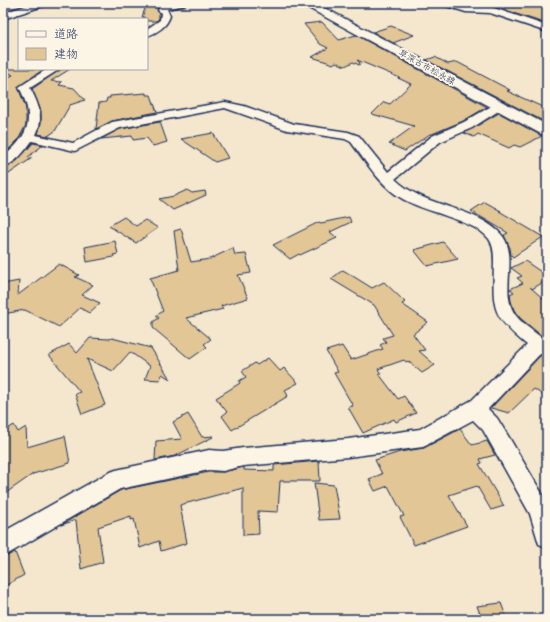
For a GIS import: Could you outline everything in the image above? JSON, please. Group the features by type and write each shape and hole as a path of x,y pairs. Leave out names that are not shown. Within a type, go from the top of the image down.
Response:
{"main road":[{"name":"草深古市松永線","path":"307,3 547,131"}],"street":[{"path":"3,16 43,3"},
{"path":"148,32 164,21 166,17 165,12 162,10 164,7 182,3"},
{"path":"446,3 466,9 490,10 547,29"},
{"path":"3,163 22,146 34,128 35,117 32,103 24,87 53,70"},
{"path":"3,545 116,480 209,460 223,461 243,457 348,448 423,438 475,409 518,367 519,362 532,350 543,344 508,317 503,308 501,295 502,276 500,249 494,236 475,222 421,203 405,195 388,179 355,139 348,136 285,126 260,118 238,107 225,105 129,122 116,126 75,147 28,137"},
{"path":"388,179 436,139 468,125 499,106"},
{"path":"475,409 490,424 503,444 540,511 547,536"}],"building":[{"path":"147,3 162,3 157,9 159,19 156,21 148,21 148,18 142,17"},
{"path":"515,3 547,3 547,24 501,9"},
{"path":"322,22 339,40 356,35 487,107 463,121 430,134 405,151 389,144 414,126 372,114 384,102 390,104 411,84 357,60 360,63 359,65 353,62 345,66 336,62 333,64 312,57 328,48 320,44 304,24"},
{"path":"391,26 414,35 393,43 373,32"},
{"path":"435,57 448,64 457,62 510,90 507,91 547,109 547,123 426,60"},
{"path":"3,69 43,70 18,87 26,108 26,125 18,140 3,155 3,79 13,75"},
{"path":"60,70 68,70 51,81 62,82 59,85 74,88 85,100 70,105 55,131 48,136 38,134 41,123 41,111 32,89"},
{"path":"146,93 146,95 151,95 157,112 112,121 96,129 99,103 106,102 107,98 110,98 110,96"},
{"path":"499,113 542,136 520,147 514,145 509,148 478,134 474,137 464,133"},
{"path":"160,122 167,142 153,146 147,138 133,140 132,136 101,139 120,129"},
{"path":"213,133 228,158 215,162 181,139"},
{"path":"33,143 43,145 28,157 32,158 3,178 3,168 17,161"},
{"path":"187,190 192,193 205,191 206,195 173,210 159,199 174,196"},
{"path":"485,202 543,237 513,257 504,235 508,233 471,211"},
{"path":"124,217 136,226 145,220 158,228 136,243 109,226"},
{"path":"349,217 351,222 330,232 337,238 290,259 273,245 319,222 321,223"},
{"path":"181,229 191,262 210,259 233,248 235,255 246,254 251,273 238,275 248,298 221,306 223,309 186,318 211,339 204,344 207,347 190,359 153,328 153,322 159,318 156,316 163,311 150,278 179,270 174,231"},
{"path":"115,241 118,254 113,255 114,257 87,262 85,247"},
{"path":"443,242 458,259 427,266 414,250"},
{"path":"525,261 547,276 547,280 532,289 547,302 547,335 542,336 520,318 514,310 511,301 510,294 514,292 510,289 523,283 517,278 522,276 511,268"},
{"path":"59,264 79,275 75,277 93,285 82,295 100,303 89,313 80,308 59,327 25,310 3,314 3,284 19,281 18,295"},
{"path":"343,270 372,288 384,282 405,302 402,304 428,322 413,334 425,350 419,351 435,365 422,373 408,361 406,362 404,360 378,369 381,374 379,374 398,399 404,396 416,413 396,422 394,419 363,433 348,407 353,406 334,373 338,372 326,351 342,346 351,360 383,349 380,345 386,342 383,338 393,335 374,305 331,279"},
{"path":"90,338 112,338 151,348 170,379 162,374 160,380 145,379 150,366 130,352 113,371 87,359 105,405 82,414 75,394 80,392 49,355 69,344 77,353"},
{"path":"547,353 547,398 534,389 509,413 491,408 540,356"},
{"path":"268,358 280,371 284,368 298,383 285,390 288,396 232,430 222,416 227,412 216,398 240,383 239,381 246,377 242,371 255,363 257,365"},
{"path":"188,414 202,437 213,437 175,456 155,460 156,441 182,439 173,422"},
{"path":"14,425 18,432 26,427 27,447 65,436 70,463 33,474 3,495 3,432"},
{"path":"460,429 472,445 487,441 495,455 480,459 482,463 479,464 504,506 491,510 477,486 449,495 467,526 414,545 400,517 404,516 388,486 375,491 369,479 382,474 375,460 400,452 424,448"},
{"path":"319,461 320,481 280,481 278,512 258,511 259,534 243,535 243,488 180,505 187,543 161,551 159,541 140,548 134,519 131,520 131,516 98,527 103,562 81,569 76,520 61,525 121,490 209,472 223,472 244,467 244,470 274,471 274,465"},
{"path":"314,483 334,485 340,519 319,520"},
{"path":"15,552 24,575 3,587 3,558"},
{"path":"501,603 507,619 482,619 477,606"}]}
